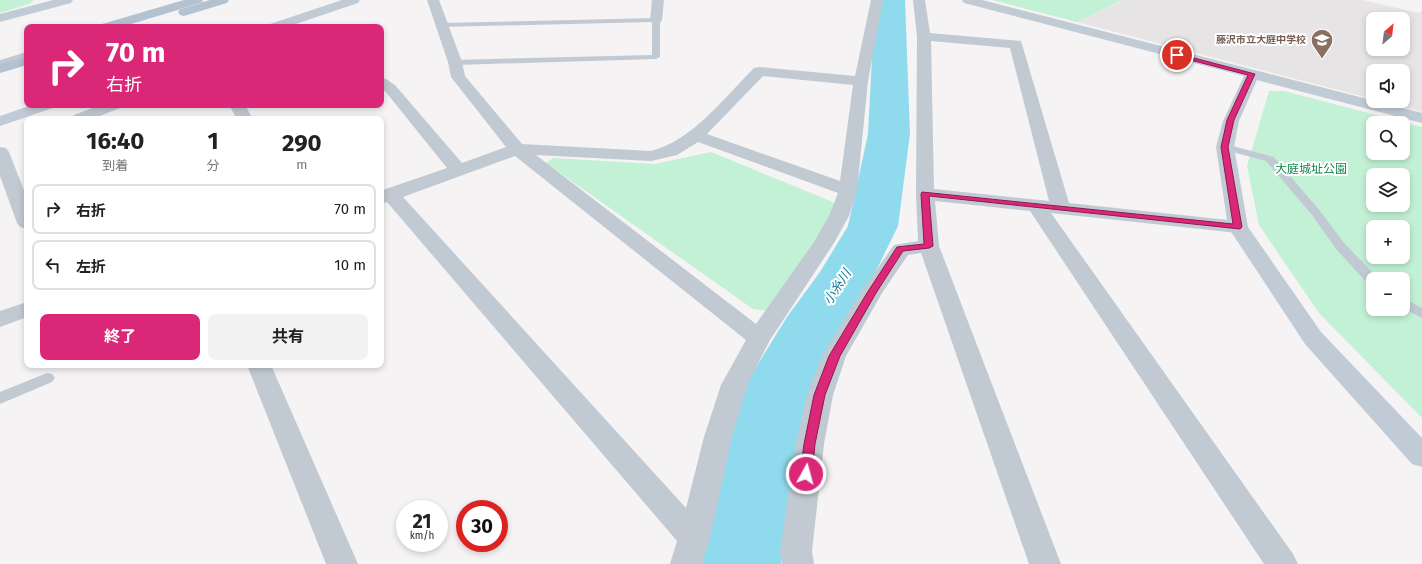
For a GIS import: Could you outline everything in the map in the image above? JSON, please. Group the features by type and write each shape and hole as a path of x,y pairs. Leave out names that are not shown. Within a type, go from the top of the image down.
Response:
{"main road":[{"path":"117,24 197,0"},
{"path":"146,24 223,0"},
{"path":"0,59 24,52"},
{"path":"0,69 24,62"}],"street":[{"path":"0,18 67,0"},
{"path":"284,24 354,0"},
{"path":"433,0 455,62 458,77 517,149 759,338"},
{"path":"656,20 658,0"},
{"path":"686,564 694,538 718,437 734,385 759,338 824,243 839,216 848,190 861,81 878,0"},
{"path":"919,0 924,36 925,194 929,246 1045,564"},
{"path":"968,0 1422,118"},
{"path":"924,36 1016,44 1061,209"},
{"path":"0,65 24,57"},
{"path":"694,538 386,196 517,149 651,156 671,152 696,136 759,71 861,81"},
{"path":"1252,74 1231,120 1224,147 1238,227 1313,338 1422,456"},
{"path":"384,84 390,88 458,170"},
{"path":"0,121 38,108"},
{"path":"85,116 106,108"},
{"path":"696,136 848,190"},
{"path":"0,152 24,215"},
{"path":"925,194 1238,227"},
{"path":"1036,206 1282,564"},
{"path":"798,564 796,550 810,444 820,395 834,356 871,293 900,249 929,246"},
{"path":"0,319 24,310"},
{"path":"260,368 342,564"}],"lane":[{"path":"441,25 656,20 656,57 455,62"},
{"path":"1224,147 1270,159 1316,213 1340,246 1366,274"},
{"path":"1410,306 1422,314"},
{"path":"0,398 47,378"}],"shaded area":[{"name":"藤沢市立大庭中学校","path":"1123,0 1362,0 1419,13 1422,11 1422,112 1407,108 1410,108 1410,64 1366,64 1366,97 1077,22"}],"green space":[{"path":"0,0 34,0 29,4 0,13"},
{"path":"992,0 1122,0 1077,22"},
{"name":"大庭城址公園","path":"1269,91 1284,91 1380,116 1366,116 1366,160 1410,160 1410,124 1422,127 1422,418 1319,313 1259,225 1247,166"},
{"path":"711,152 833,202 836,209 770,311 753,309 546,163 553,158 655,164"}],"waterway":[{"name":"小糸川","path":"740,564 770,414 782,377 808,331 845,277 873,226 889,134 890,0"}],"place":[{"name":"藤沢市立大庭中学校","path":"1322,60"}],"route":[{"path":"806,474 810,444 820,395 834,356 871,293 900,249 929,246 925,194 1238,227 1224,147 1231,120 1252,74 1177,55"}]}
